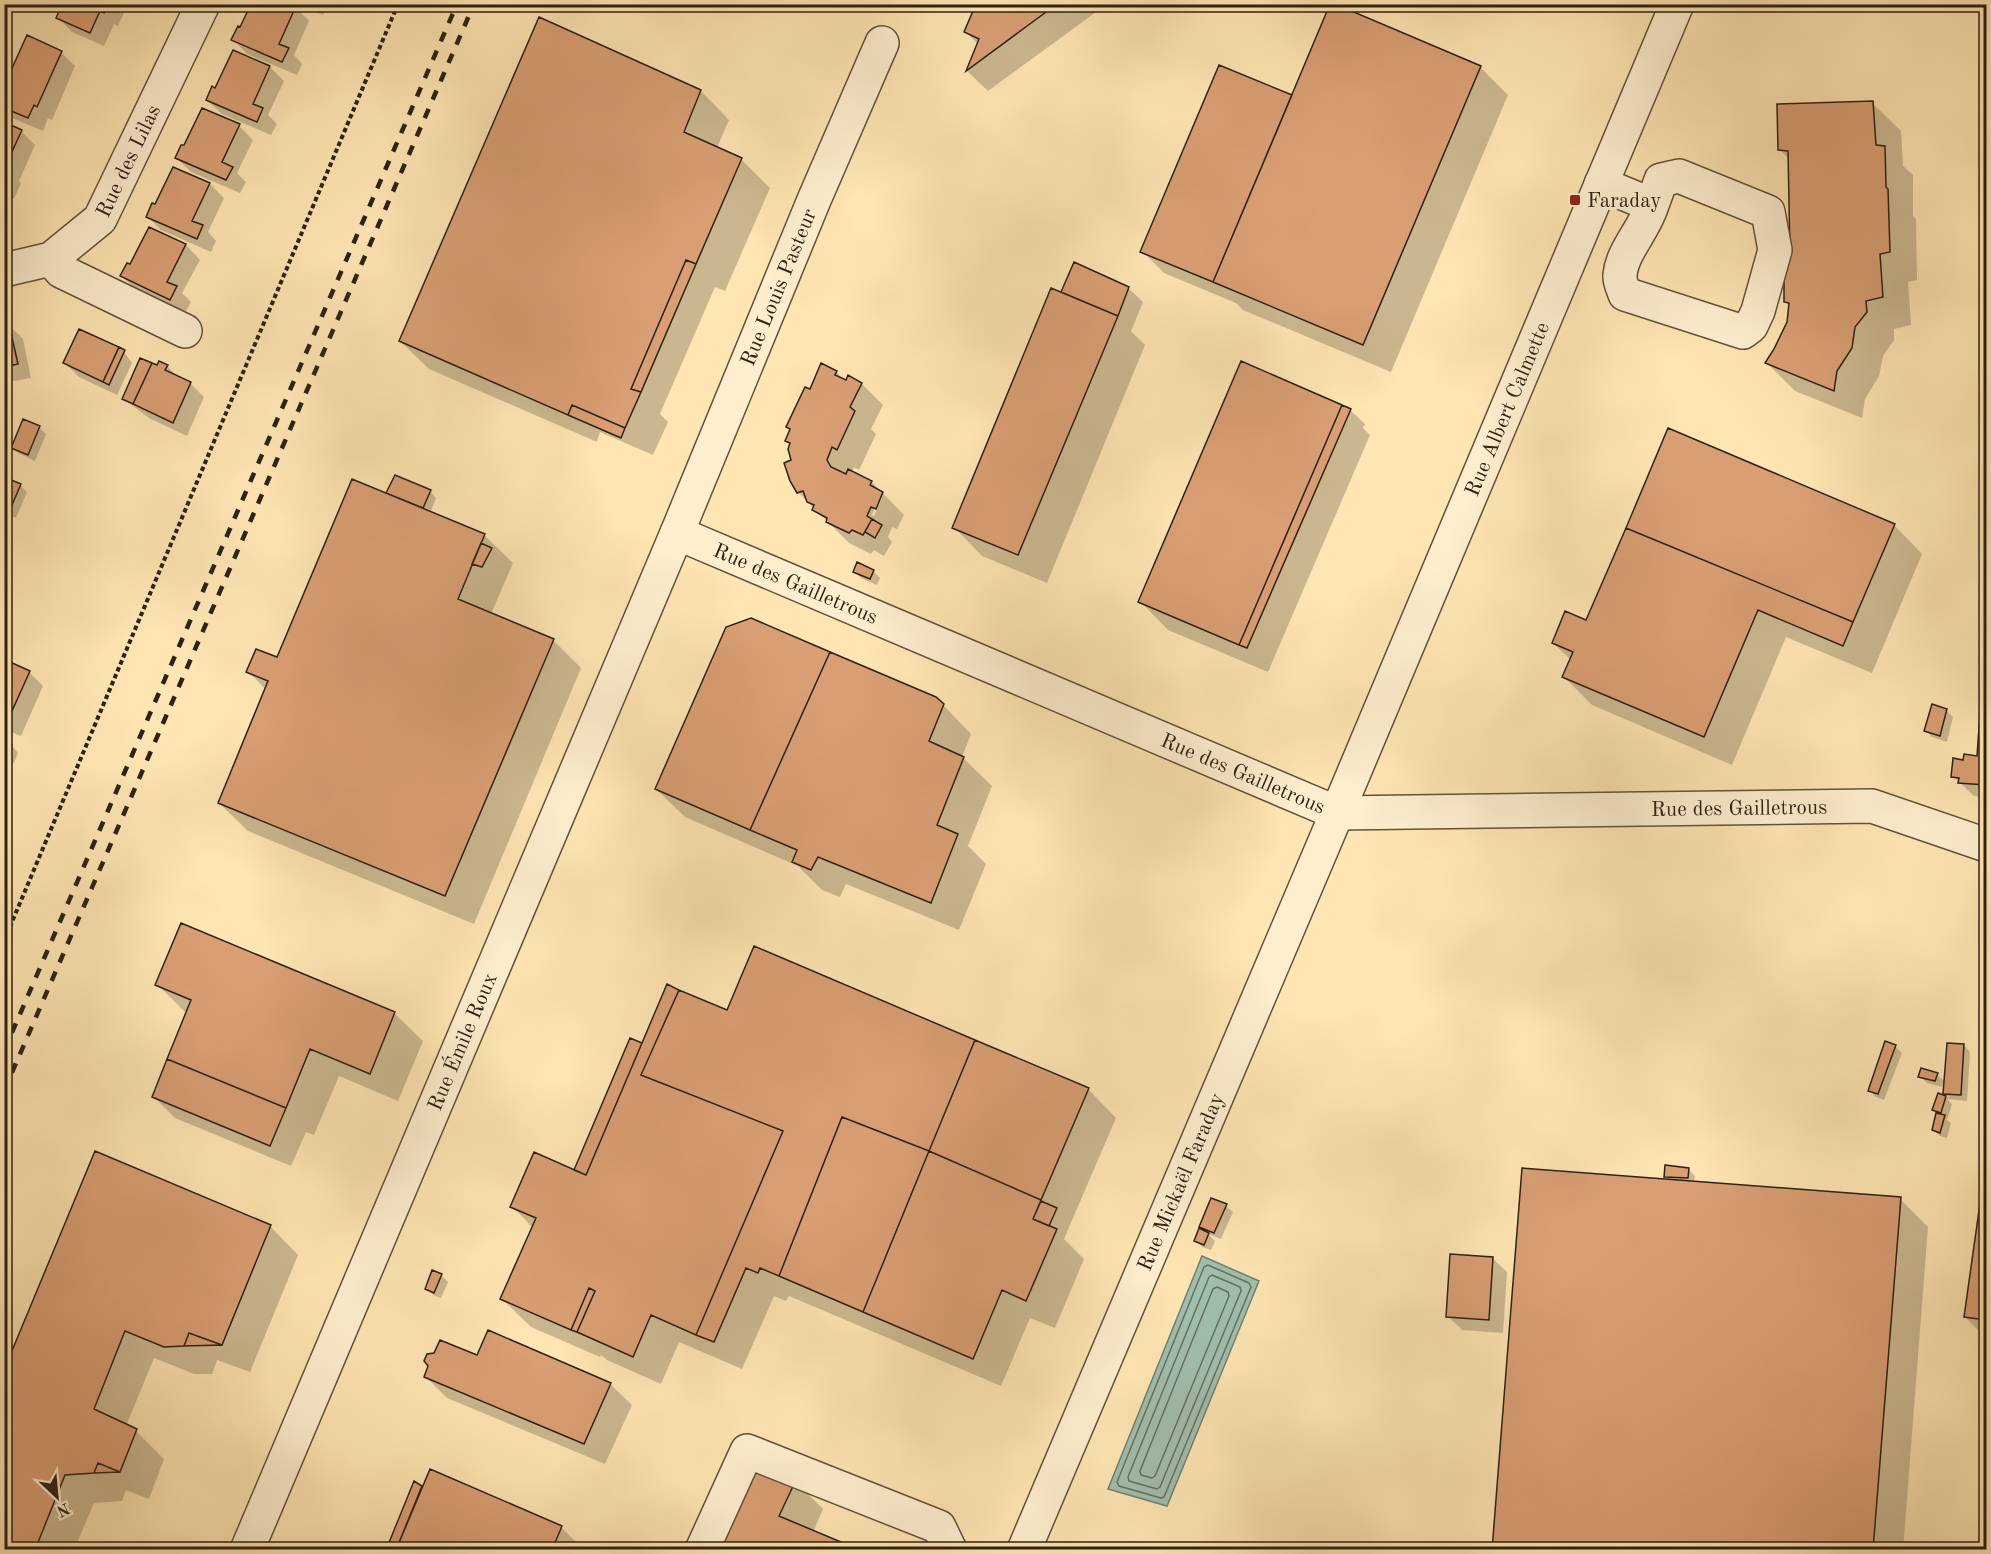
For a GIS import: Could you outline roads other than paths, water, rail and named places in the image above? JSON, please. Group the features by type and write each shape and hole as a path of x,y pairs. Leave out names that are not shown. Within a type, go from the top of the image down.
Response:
{"street":[{"name":"Rue des Lilas","path":"4,270 51,259 100,219 203,4"},
{"name":"Rue Albert Calmette","path":"1337,813 1677,4"},
{"name":"Rue Louis Pasteur","path":"677,532 814,200 882,43"},
{"path":"1679,177 1768,212 1775,250 1758,311 1751,326 1743,332 1625,294 1619,277 1625,258 1648,217 1652,205 1661,180 1679,177"},
{"path":"1601,184 1652,205"},
{"path":"51,259 61,271 174,326"},
{"name":"Rue des Gailletrous","path":"677,532 1337,813 1872,806 1986,845"},
{"name":"Rue Émile Roux","path":"247,1550 677,532"},
{"name":"Rue Mickaël Faraday","path":"1024,1550 1337,813"},
{"path":"702,1550 747,1451 939,1527 950,1550"}],"water":[{"path":"1202,1256 1259,1281 1167,1506 1108,1489"}],"railway":[{"path":"4,1051 457,4"},
{"path":"4,1091 474,4"}],"place":[{"name":"Faraday","path":"1575,200"}]}
